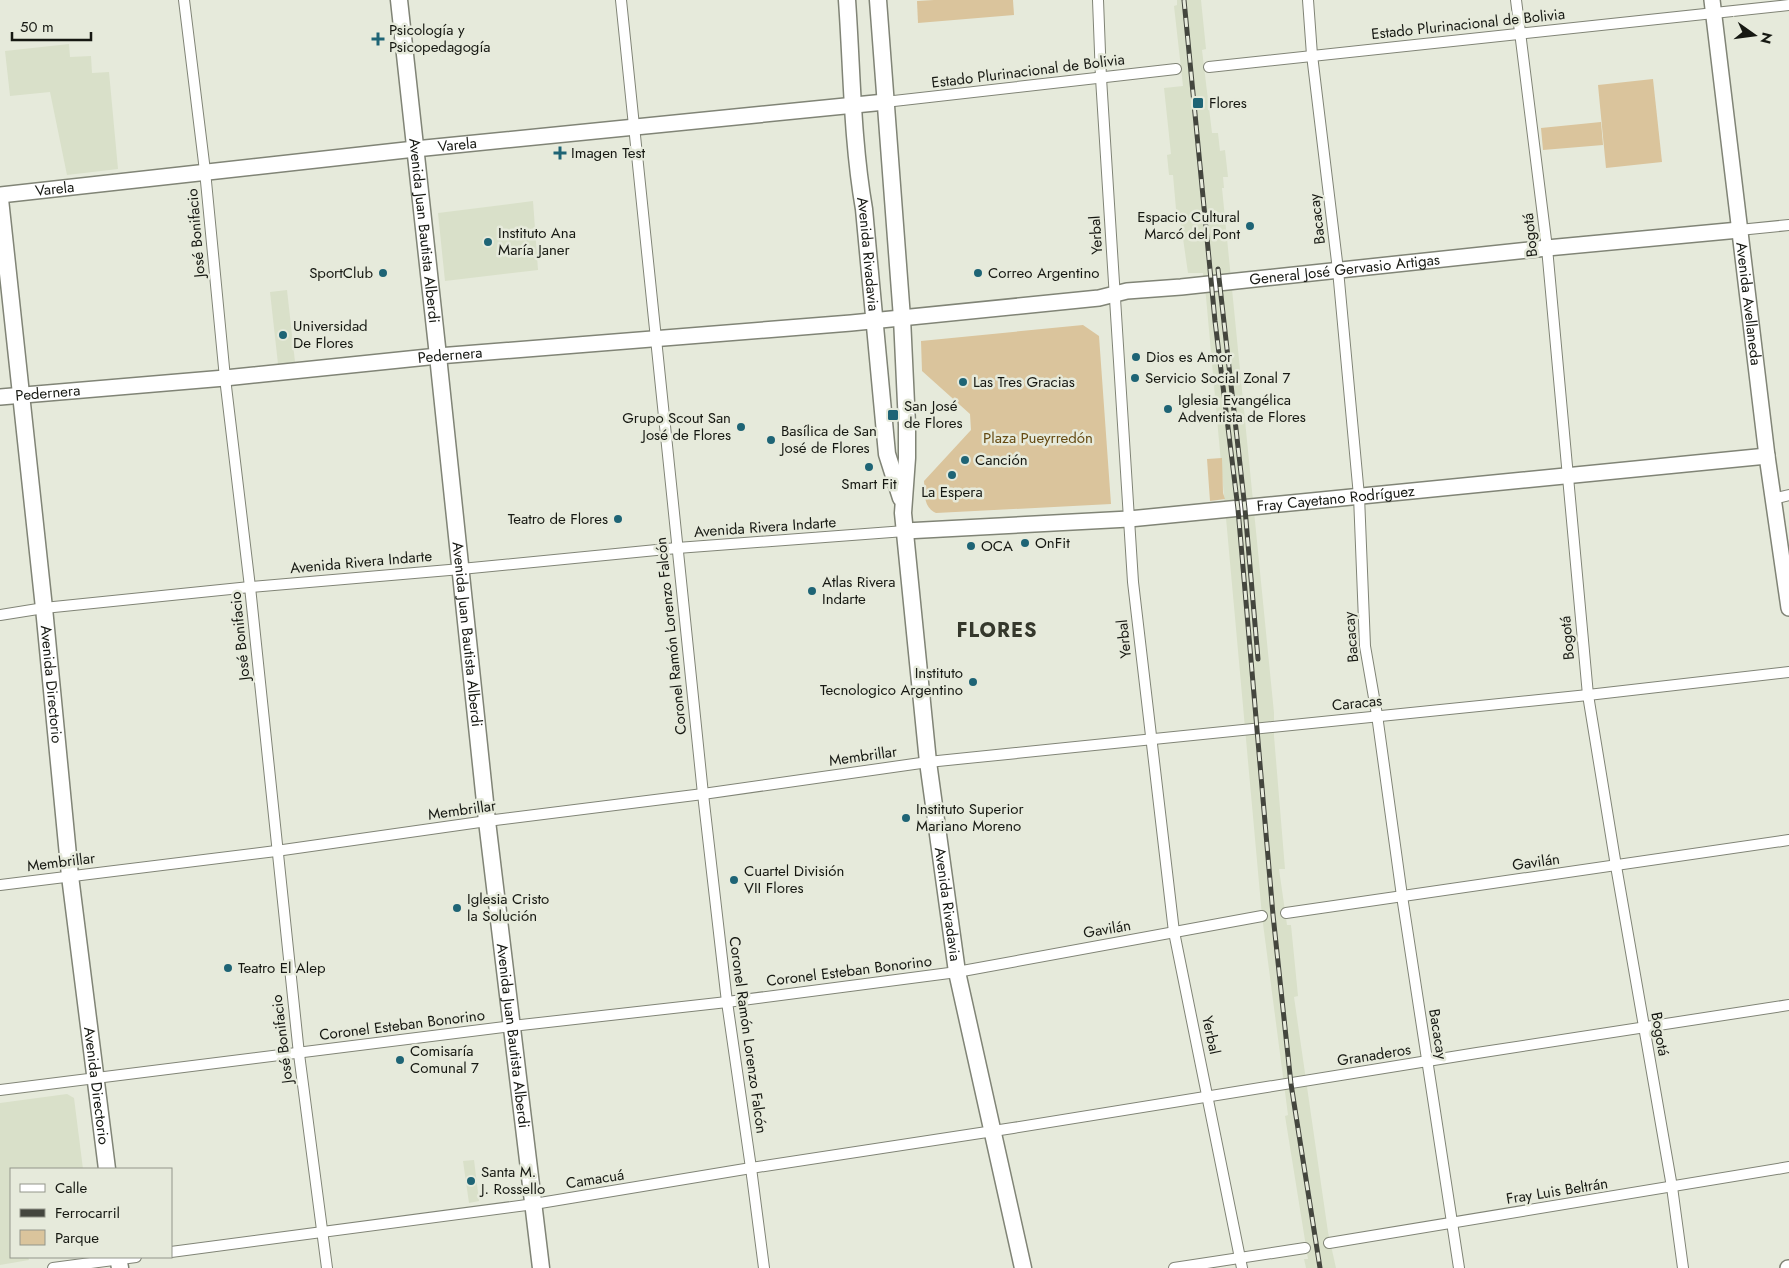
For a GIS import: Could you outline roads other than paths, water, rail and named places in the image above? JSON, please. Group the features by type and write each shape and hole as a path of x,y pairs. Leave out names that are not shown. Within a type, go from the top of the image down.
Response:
{"main road":[{"name":"Avenida Juan Bautista Alberdi","path":"399,0 487,821 541,1268"},
{"name":"Avenida Rivadavia","path":"848,0 853,118 864,209 887,454 903,505"},
{"name":"Avenida Rivadavia","path":"878,0 902,318 908,458 903,505 928,762 957,972 1022,1268"},
{"name":"Avenida Directorio","path":"0,199 44,608 70,876 107,1168"}],"street":[{"name":"José Bonifacio","path":"184,0 205,171 225,378 250,587 276,851 299,1054 327,1268"},
{"name":"Coronel Ramón Lorenzo Falcón","path":"620,0 703,794 727,1002 764,1268"},
{"name":"Yerbal","path":"1098,0 1101,78 1133,582 1174,932 1242,1268"},
{"name":"Bacacay","path":"1308,0 1312,55 1338,270 1360,496 1365,646 1377,715 1402,896 1459,1268"},
{"name":"Bogotá","path":"1516,0 1547,248 1588,695 1672,1187 1683,1268"},
{"name":"Estado Plurinacional de Bolivia","path":"1210,66 1521,35 1713,6 1789,5"},
{"name":"Avenida Avellaneda","path":"1713,6 1767,456 1789,608"},
{"name":"Estado Plurinacional de Bolivia","path":"885,102 1176,70"},
{"name":"Varela","path":"0,195 205,171 885,102"},
{"name":"General José Gervasio Artigas","path":"902,318 1099,298 1127,291 1789,225"},
{"name":"Pedernera","path":"0,396 225,378 438,356 902,318"},
{"name":"Fray Cayetano Rodríguez","path":"905,532 1128,519 1238,510 1360,496 1767,456"},
{"path":"1773,499 1789,495"},
{"name":"Avenida Rivera Indarte","path":"0,615 44,608 250,587 677,548 905,532"},
{"name":"Caracas","path":"928,762 1588,695 1789,672"},
{"name":"Membrillar","path":"0,885 276,851 928,762"},
{"name":"Gavilán","path":"1286,913 1789,840"},
{"name":"Gavilán","path":"957,972 1262,916"},
{"name":"Coronel Esteban Bonorino","path":"0,1090 512,1026 727,1002 957,972"},
{"name":"Granaderos","path":"993,1131 1789,1005"},
{"name":"Camacuá","path":"172,1252 534,1204 993,1131"},
{"name":"Fray Luis Beltrán","path":"1329,1243 1789,1167"},
{"path":"1174,1268 1305,1248"},
{"path":"53,1268 132,1258"}],"railway":[{"path":"1184,0 1215,321 1238,509 1273,915 1291,1084 1320,1268"},
{"path":"1218,269 1245,509 1258,659"}],"place":[{"name":"Psicología y Psicopedagogía","path":"378,39"},
{"name":"Flores","path":"1198,103"},
{"name":"Imagen Test","path":"560,153"},
{"name":"Espacio Cultural Marcó del Pont","path":"1250,226"},
{"name":"Instituto Ana María Janer","path":"488,242"},
{"name":"SportClub","path":"383,273"},
{"name":"Correo Argentino","path":"978,273"},
{"name":"Universidad De Flores","path":"283,335"},
{"name":"Dios es Amor","path":"1136,357"},
{"name":"Servicio Social Zonal 7","path":"1135,378"},
{"name":"Las Tres Gracias","path":"963,382"},
{"name":"Iglesia Evangélica Adventista de Flores","path":"1168,409"},
{"name":"San José de Flores","path":"893,415"},
{"name":"Grupo Scout San José de Flores","path":"741,427"},
{"name":"Basílica de San José de Flores","path":"771,440"},
{"name":"Canción","path":"965,460"},
{"name":"Smart Fit","path":"869,467"},
{"name":"La Espera","path":"952,475"},
{"name":"Teatro de Flores","path":"618,519"},
{"name":"OnFit","path":"1025,543"},
{"name":"OCA","path":"971,546"},
{"name":"Atlas Rivera Indarte","path":"812,591"},
{"name":"Instituto Tecnologico Argentino","path":"973,682"},
{"name":"Instituto Superior Mariano Moreno","path":"906,818"},
{"name":"Cuartel División VII Flores","path":"734,880"},
{"name":"Iglesia Cristo la Solución","path":"457,908"},
{"name":"Teatro El Alep","path":"228,968"},
{"name":"Comisaría Comunal 7","path":"400,1060"},
{"name":"Santa M. J. Rossello","path":"471,1181"}],"district":[{"name":"FLORES","path":"997,630"}],"park label":[{"name":"Plaza Pueyrredón","path":"1038,438"}]}
